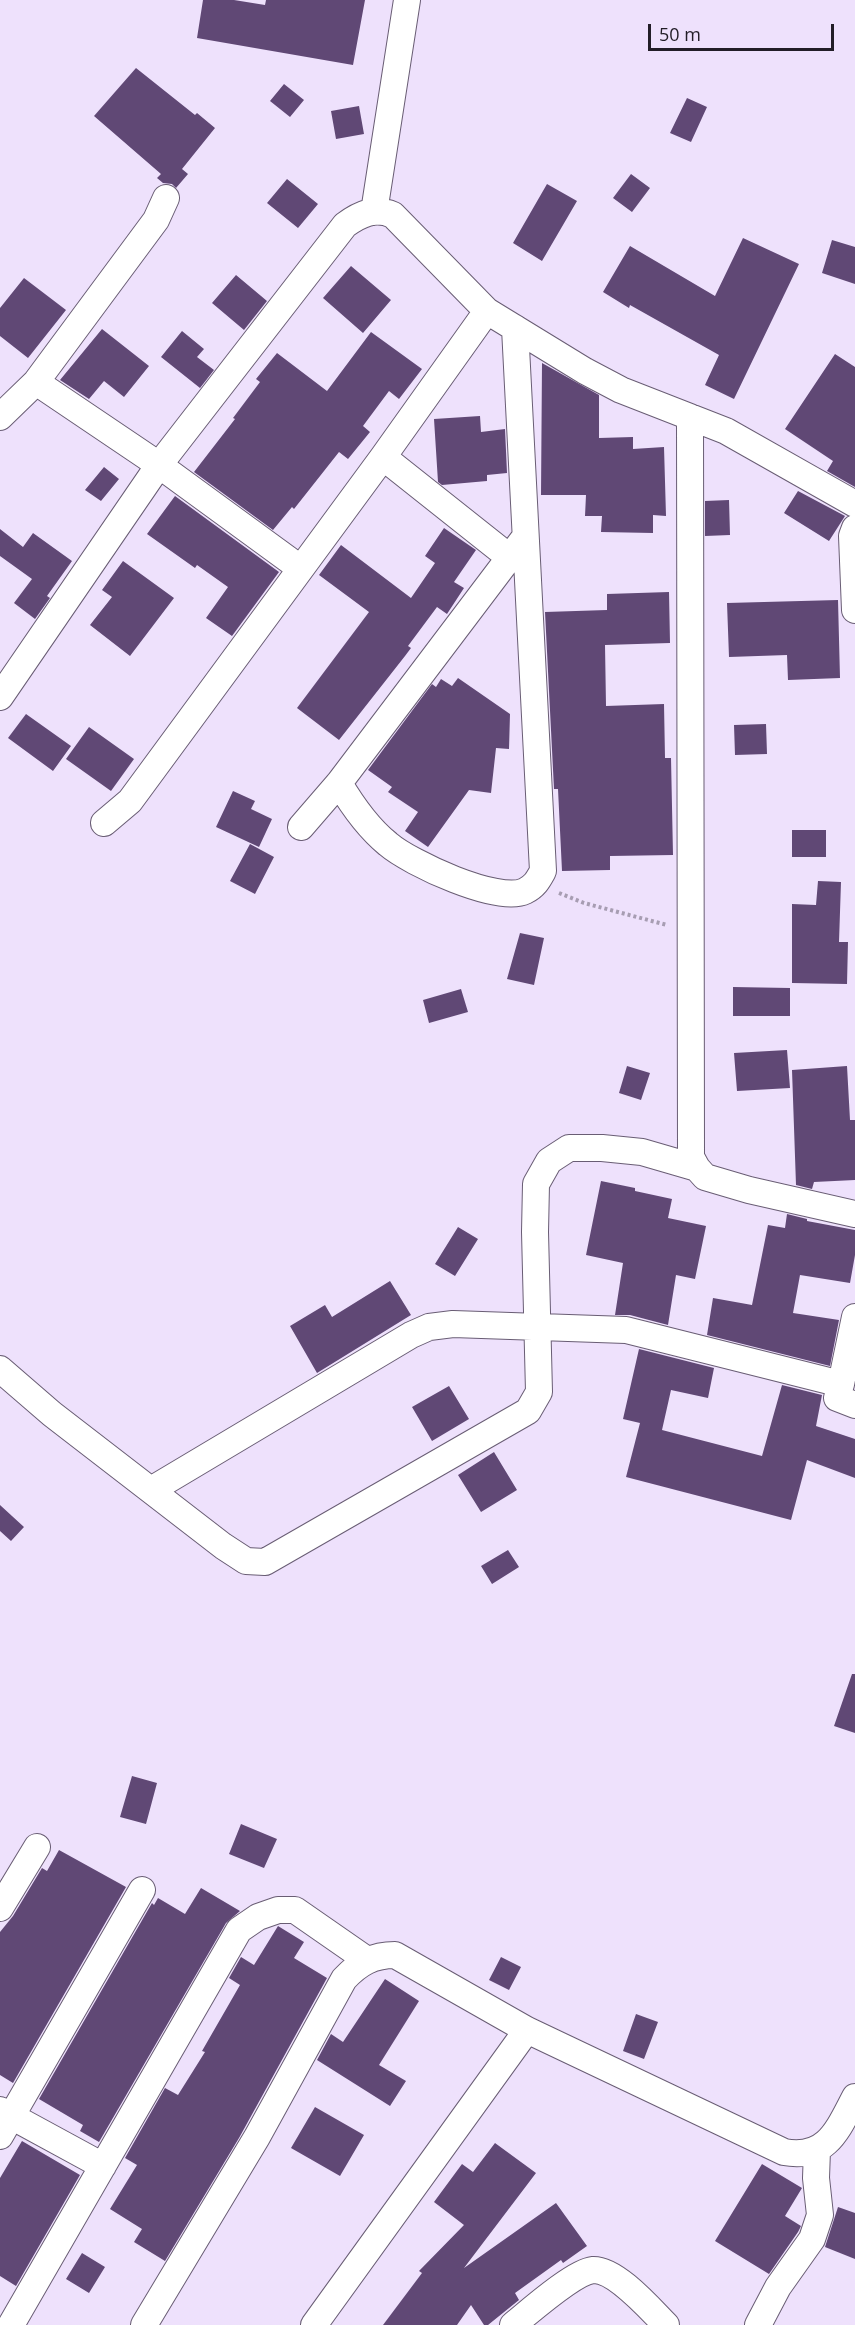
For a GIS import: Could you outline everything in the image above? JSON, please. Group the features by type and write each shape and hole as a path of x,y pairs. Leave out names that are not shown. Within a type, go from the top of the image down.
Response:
{"street":[{"path":"374,212 406,0"},
{"path":"0,417 36,382 156,220 166,198"},
{"path":"0,698 159,465 345,225 356,217 374,212 384,211 393,215 487,311 585,371 621,390 726,431 855,504"},
{"path":"104,823 130,801 383,457 487,311"},
{"path":"339,783 349,801 371,828 388,844 408,859 440,875 509,894 524,892 536,884 543,871 515,328"},
{"path":"36,382 159,465 300,568"},
{"path":"690,417 691,931 689,1025 691,1157 705,1177 749,1190 855,1214"},
{"path":"383,457 509,557"},
{"path":"855,528 852,536 855,610"},
{"path":"301,827 339,783 525,537"},
{"path":"0,1369 52,1414 223,1546 246,1561 266,1562 528,1411 539,1392 536,1184 549,1161 569,1148 602,1148 642,1152 697,1168"},
{"path":"855,1317 837,1398 855,1405"},
{"path":"151,1490 411,1335 429,1327 453,1324 626,1330 841,1384"},
{"path":"0,1908 37,1847"},
{"path":"103,2166 4,2121 142,1890"},
{"path":"11,2325 239,1930 258,1917 278,1910 295,1910 367,1960"},
{"path":"144,2325 257,2137 344,1979 354,1968 380,1955 395,1955 527,2030 784,2152 796,2154 817,2150 827,2143 837,2132 855,2097"},
{"path":"314,2325 527,2030"},
{"path":"758,2325 778,2287 812,2239 818,2223 820,2215 816,2178 817,2150"},
{"path":"513,2325 549,2296 581,2275 594,2270 608,2274 625,2286 666,2325"}],"path":[{"path":"536,884 584,903 691,931"}],"building":[{"path":"203,0 234,0 265,5 266,0 365,0 353,65 197,38"},
{"path":"136,68 215,128 182,169 188,174 176,188 157,178 161,174 94,116"},
{"path":"284,84 304,100 290,117 270,101"},
{"path":"687,98 707,107 691,142 670,133"},
{"path":"359,106 364,134 336,139 331,111"},
{"path":"631,174 650,188 632,212 613,198"},
{"path":"287,179 318,204 298,228 267,203"},
{"path":"547,184 577,201 542,261 513,243"},
{"path":"743,238 799,264 734,399 705,385 719,355 603,292 630,246 715,296"},
{"path":"832,240 855,247 855,284 822,273"},
{"path":"351,266 391,300 363,333 323,298"},
{"path":"236,275 267,301 244,330 212,303"},
{"path":"24,278 66,310 28,358 0,336 0,308"},
{"path":"102,329 149,366 124,397 104,381 89,399 60,380"},
{"path":"182,331 204,349 197,357 214,370 200,388 161,357"},
{"path":"371,332 422,369 399,399 389,391 363,426 370,432 348,459 339,452 294,509 292,507 273,530 194,472 235,419 233,418 260,382 256,379 277,353 327,391"},
{"path":"835,354 855,367 855,487 827,471 833,461 785,429"},
{"path":"542,363 599,395 599,438 633,437 633,449 664,447 666,516 653,515 653,533 601,532 602,516 585,516 586,495 541,495"},
{"path":"480,416 481,432 505,429 507,473 487,475 487,481 442,485 438,482 434,419"},
{"path":"104,467 119,479 101,501 85,490"},
{"path":"798,491 845,516 829,541 784,513"},
{"path":"175,496 279,572 232,636 206,618 228,587 197,565 195,568 147,534"},
{"path":"729,500 730,535 705,536 705,501"},
{"path":"444,528 476,550 454,582 464,588 447,614 437,607 408,646 411,648 339,740 297,708 369,612 319,575 341,545 411,598 435,563 425,556"},
{"path":"0,529 23,547 33,533 72,561 47,596 50,598 35,619 14,603 32,579 0,556"},
{"path":"123,561 174,598 130,656 90,625 112,597 102,590"},
{"path":"669,592 670,643 605,645 606,706 664,704 665,758 671,758 673,855 610,856 610,870 562,871 558,789 554,789 545,612 607,610 607,594"},
{"path":"838,600 840,678 788,680 787,655 729,657 727,603"},
{"path":"458,678 510,714 509,749 496,748 491,793 469,790 428,847 405,831 418,812 388,792 392,787 368,770 432,684 436,687 441,679 452,686"},
{"path":"26,714 71,746 53,771 8,738"},
{"path":"766,724 767,754 735,755 734,725"},
{"path":"89,727 134,759 111,791 66,759"},
{"path":"233,791 255,801 251,809 272,819 259,847 216,827"},
{"path":"792,830 826,830 826,857 792,857"},
{"path":"250,844 274,857 255,894 230,881"},
{"path":"818,881 841,882 839,942 848,942 847,984 792,983 792,904 816,905"},
{"path":"520,933 544,938 534,985 507,979"},
{"path":"733,987 790,988 790,1016 733,1016"},
{"path":"461,989 468,1012 429,1023 423,1000"},
{"path":"787,1050 790,1088 737,1091 734,1053"},
{"path":"627,1066 650,1073 641,1100 619,1093"},
{"path":"847,1066 850,1120 855,1120 855,1180 814,1182 812,1189 796,1185 792,1070"},
{"path":"601,1181 672,1199 668,1218 706,1226 695,1279 676,1275 668,1325 630,1315 615,1315 623,1263 586,1255"},
{"path":"787,1214 807,1219 807,1221 855,1230 855,1255 850,1283 800,1275 793,1313 839,1320 830,1366 707,1335 713,1298 752,1305 768,1225 785,1228"},
{"path":"458,1227 478,1239 455,1276 435,1264"},
{"path":"390,1281 411,1315 317,1373 290,1326 325,1305 332,1317"},
{"path":"639,1349 714,1368 708,1398 671,1390 662,1430 762,1456 782,1385 822,1395 816,1426 855,1439 855,1478 807,1460 791,1520 626,1477 640,1423 623,1419"},
{"path":"449,1386 469,1419 432,1441 412,1407"},
{"path":"494,1452 517,1490 481,1512 458,1475"},
{"path":"0,1505 24,1527 11,1541 0,1531"},
{"path":"508,1550 519,1567 492,1584 481,1566"},
{"path":"852,1674 855,1674 855,1733 834,1726"},
{"path":"132,1776 157,1783 146,1824 120,1817"},
{"path":"241,1824 277,1839 264,1868 229,1854"},
{"path":"59,1850 126,1887 13,2083 0,2075 0,1932 13,1916 42,1868 47,1871"},
{"path":"201,1888 240,1911 226,1923 99,2142 80,2131 83,2125 39,2099 152,1903 154,1905 158,1898 185,1914"},
{"path":"278,1926 304,1942 294,1958 327,1978 239,2138 165,2261 134,2242 142,2229 110,2209 137,2165 125,2158 165,2088 178,2095 205,2052 202,2051 240,1985 229,1978 241,1957 254,1965"},
{"path":"501,1957 521,1967 509,1990 489,1980"},
{"path":"385,1979 419,2001 379,2065 406,2081 390,2106 317,2060 331,2034 343,2042"},
{"path":"636,2014 658,2022 644,2059 623,2051"},
{"path":"315,2107 364,2135 340,2176 291,2148"},
{"path":"22,2141 80,2175 16,2286 0,2276 0,2178"},
{"path":"495,2143 536,2173 464,2268 556,2203 587,2246 563,2263 561,2260 515,2293 519,2300 488,2325 484,2325 471,2305 457,2325 383,2325 422,2273 419,2271 464,2225 434,2202 462,2164 473,2172"},
{"path":"762,2164 802,2188 785,2216 801,2226 769,2274 715,2241"},
{"path":"838,2207 855,2213 855,2259 825,2247"},
{"path":"82,2253 105,2267 89,2293 66,2279"}]}
